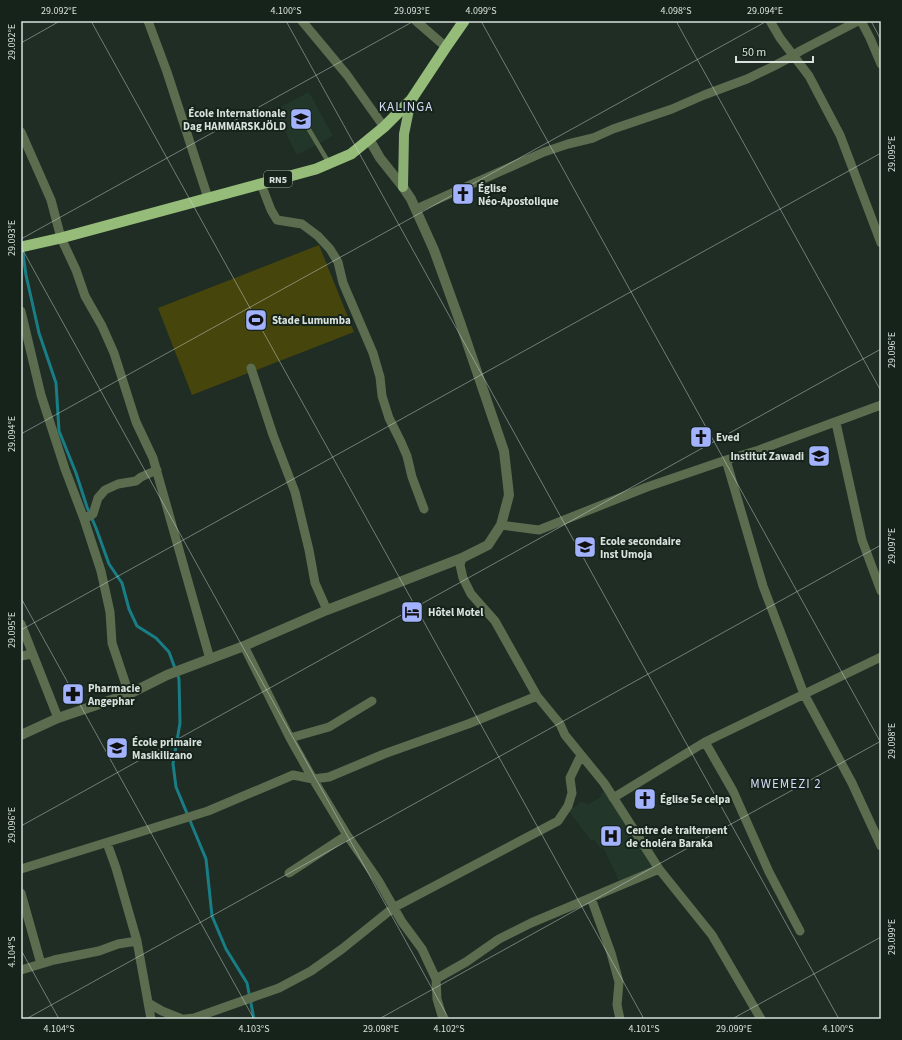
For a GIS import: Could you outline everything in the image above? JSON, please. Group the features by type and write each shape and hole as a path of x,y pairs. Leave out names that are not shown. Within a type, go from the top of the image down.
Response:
{"highway":[{"name":"RN5","path":"21,247 61,238 316,169 351,154 384,127 412,100 464,21"}],"main road":[{"path":"404,187 404,134 412,100"}],"street":[{"path":"148,21 167,72 208,198"},
{"path":"302,21 347,75 384,127"},
{"path":"416,21 446,47"},
{"path":"770,21 780,38 809,76 840,136 881,243"},
{"path":"416,209 544,152 593,138 613,129 672,109 747,79 859,21 870,38 881,64"},
{"path":"21,132 51,200 61,238 76,270 85,296 102,326 114,353 136,422 153,458 210,660"},
{"path":"21,735 58,718 129,694 167,675 210,660 327,610 462,558 488,545 501,525 509,495 504,451 434,250 416,209 404,187 380,158 369,139"},
{"path":"261,184 271,210 277,220 302,224 318,236 330,249 338,262 343,284 373,353 380,377 382,396 389,418 407,456 414,485 424,509"},
{"path":"21,311 41,395 64,469 84,519 101,570 110,612 112,643 129,694"},
{"path":"251,368 273,435 295,492 309,550 315,583 327,610"},
{"path":"501,525 539,530 647,487 759,450 836,423 881,405"},
{"path":"836,423 862,540 881,590"},
{"path":"726,460 763,586 804,694 852,783 881,846"},
{"path":"84,519 93,514 98,498 105,490 118,484 136,481 141,477 157,470"},
{"path":"462,558 460,565 463,578 471,594 495,621 538,696 560,724 566,735 581,755 604,783 660,869 712,935 761,1019"},
{"path":"21,624 58,718"},
{"path":"244,646 290,738 313,779 347,835 378,880 393,908 422,949 436,979 437,999 443,1019"},
{"path":"21,656 32,654"},
{"path":"613,798 705,742 881,657"},
{"path":"21,869 208,811 293,775 313,779 329,777 384,754 468,724 538,696"},
{"path":"290,738 329,727 372,701"},
{"path":"705,742 733,791 769,872 800,931"},
{"path":"185,1019 194,1018 279,988 311,971 342,949 393,908 558,821 568,806 572,793 570,778 581,755"},
{"path":"289,873 347,835"},
{"path":"107,843 116,868 137,941 151,1019"},
{"path":"436,979 466,962 505,936 543,917 660,869"},
{"path":"21,893 41,964"},
{"path":"591,898 611,953 619,982 617,1005 620,1019"},
{"path":"21,970 41,964 99,952 118,944 137,941"},
{"path":"148,1003 162,1011 182,1019"}],"lane":[{"path":"305,123 329,163"}],"shaded area":[{"name":"École Internationale Dag HAMMARSKJÖLD","path":"309,92 333,136 297,155 274,110"},
{"name":"Stade Lumumba","path":"319,245 354,332 192,395 158,308"},
{"name":"Centre de traitement de choléra Baraka","path":"606,791 655,867 619,881 603,847 600,848 594,839 591,841 569,811 581,802 588,804 601,797 601,794"}],"waterway":[{"path":"21,239 26,275 39,333 56,383 59,431 109,564 122,583 129,609 137,626 156,638 169,652 179,679 180,723 173,764 176,787 206,859 212,916 226,949 247,983 254,1019"}],"place":[{"name":"École Internationale Dag HAMMARSKJÖLD","path":"301,119"},
{"name":"Église Néo-Apostolique","path":"463,194"},
{"name":"Stade Lumumba","path":"256,320"},
{"name":"Eved","path":"701,437"},
{"name":"Institut Zawadi","path":"819,456"},
{"name":"Ecole secondaire Inst Umoja","path":"585,547"},
{"name":"Hôtel Motel","path":"412,612"},
{"name":"Pharmacie Angephar","path":"73,694"},
{"name":"École primaire Masikilizano","path":"117,748"},
{"name":"Église 5e celpa","path":"645,799"},
{"name":"Centre de traitement de choléra Baraka","path":"611,836"}],"district":[{"name":"KALINGA","path":"406,106"},
{"name":"MWEMEZI 2","path":"786,783"}]}
